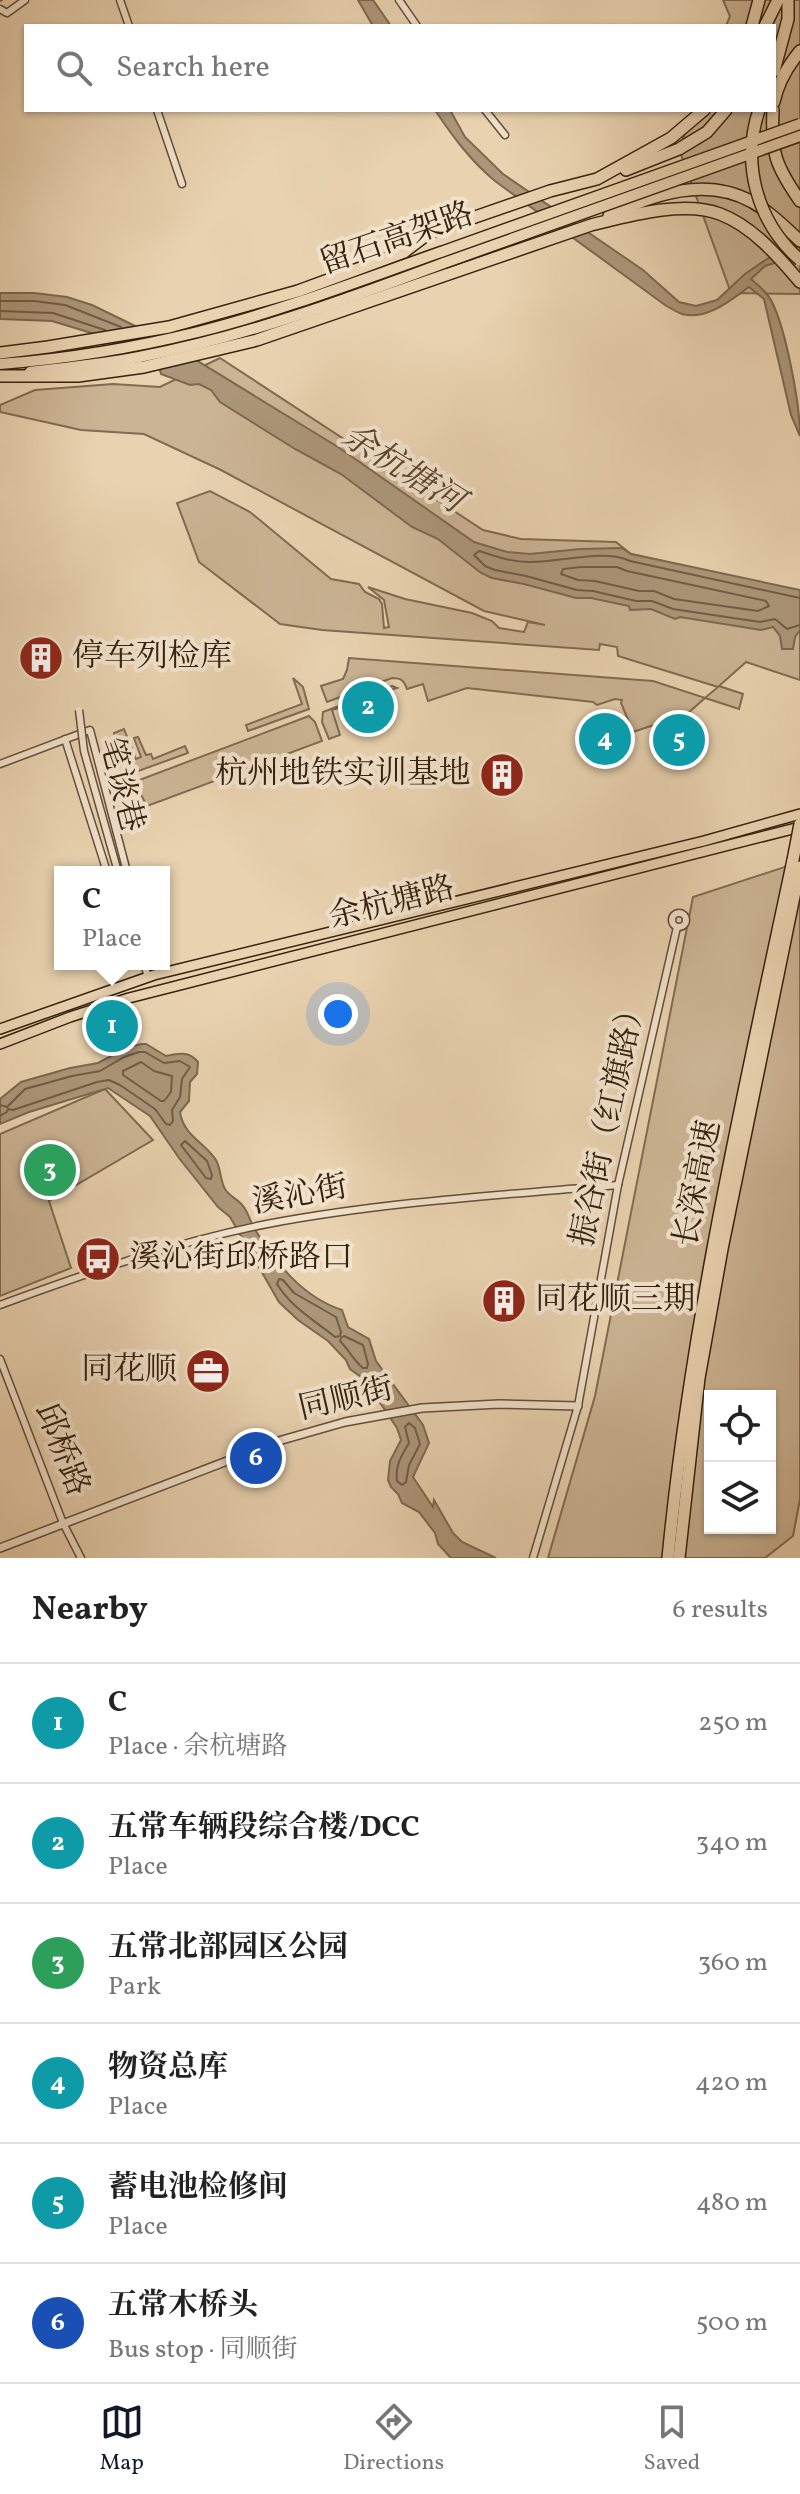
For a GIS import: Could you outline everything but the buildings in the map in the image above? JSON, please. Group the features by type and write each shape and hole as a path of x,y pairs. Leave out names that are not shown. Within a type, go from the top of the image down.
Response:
{"highway":[{"path":"753,24 759,0"},
{"path":"766,24 778,0"},
{"path":"776,64 788,19 788,0"},
{"path":"776,93 787,67 800,51"},
{"path":"597,179 671,138 702,112"},
{"path":"0,353 169,327 268,300 377,264 404,252 429,233 550,191 620,173 679,149 707,132 724,112"},
{"path":"758,112 750,164 755,189 765,215 783,245 800,260"},
{"path":"773,112 772,147 780,169 800,201"},
{"name":"留石高架路","path":"0,364 67,359 249,318 800,124"},
{"name":"留石高架路","path":"0,376 138,358 256,328 800,136"},
{"path":"591,225 658,196 694,189 725,193 751,201 800,241"},
{"path":"0,376 78,376 144,367 257,340 591,225 640,213 698,209 719,213 737,223 778,257 800,282"},
{"name":"长深高速","path":"679,1558 699,1378 796,864 800,825"},
{"name":"长深高速","path":"668,1558 689,1391 712,1247 796,864"}],"main road":[{"name":"余杭塘路","path":"170,966 704,841 800,814"},
{"name":"余杭塘路","path":"0,1044 129,998 800,825"},
{"name":"余杭塘路","path":"0,1029 148,977 156,970"}],"street":[{"path":"2,13 25,0"},
{"path":"120,0 128,24"},
{"path":"399,0 416,24"},
{"path":"158,112 182,184"},
{"path":"487,112 505,135"},
{"name":"笔谈巷","path":"79,710 84,751 116,866"},
{"name":"笔谈巷","path":"105,866 65,739 90,730 125,866"},
{"path":"0,764 65,739"},
{"name":"振谷街（红旗路）","path":"533,1558 578,1406 618,1185 677,927"},
{"path":"146,970 148,977"},
{"name":"溪沁街","path":"0,1305 99,1268 257,1227 395,1205 618,1185"},
{"name":"邱桥路","path":"0,1359 63,1523 81,1558"},
{"name":"同顺街","path":"0,1548 282,1440 382,1414 422,1408 499,1404 578,1406"}],"shaded area":[{"path":"723,0 800,0 800,294 731,293 679,149 693,112 776,112 776,24 727,24 730,16"},
{"path":"220,358 483,530 521,539 616,542 631,554 800,591 800,680 746,662 719,686 743,694 739,709 705,698 718,687 618,656 617,647 600,644 599,650 322,630 280,624 199,562 177,503 210,491 250,512 331,579 359,584 365,592 379,599 384,628 389,627 384,600 368,587 405,599 472,613 492,621 499,628 524,632 528,622 545,625 484,611 221,470 144,434 81,430 0,412 0,405 35,390 113,384 160,387"},
{"path":"349,658 653,681 705,698 687,714 633,732 622,700 597,705 593,702 467,688 428,701 423,684 407,689 402,680 392,678 327,702 321,686 343,679"},
{"path":"293,678 303,687 309,709 248,731 246,725 302,704"},
{"path":"392,686 397,688 332,710 340,735 329,739 322,722 323,712"},
{"path":"309,716 315,722 322,741 147,806 134,782"},
{"path":"124,729 136,759 141,757 134,738 138,737 146,755 151,754 153,759 185,746 188,753 130,774 114,733"},
{"path":"800,862 800,1499 793,1536 765,1558 548,1558 595,1396 693,897"},
{"path":"105,1089 153,1140 49,1201 71,1268 0,1296 0,1134"}],"water":[{"path":"358,0 373,0 390,24 372,24"},
{"path":"436,112 451,112 465,137 503,174 643,270 679,302 696,306 717,300 745,274 800,243 800,255 765,266 751,279 770,298 782,330 795,387 800,436 791,415 764,299 749,287 709,312 682,314 495,181 462,148"},
{"path":"0,293 67,297 92,305 160,338 338,447 474,542 507,552 530,554 622,548 631,554 800,590 800,630 793,649 782,649 780,636 773,627 761,630 680,617 675,619 651,609 630,610 629,606 576,598 492,578 438,539 412,527 341,474 220,402 211,390 161,374 158,363 146,350 133,343 118,346 98,335 52,321 0,319"},
{"path":"141,1044 166,1056 187,1054 198,1062 197,1074 190,1082 189,1101 180,1112 186,1127 216,1160 225,1189 245,1208 254,1228 291,1277 314,1296 342,1310 348,1327 369,1339 376,1361 423,1425 429,1443 413,1477 433,1507 434,1500 453,1533 462,1542 496,1558 451,1558 438,1544 435,1533 419,1512 402,1503 388,1480 390,1461 401,1440 397,1428 364,1379 350,1369 346,1360 328,1341 279,1302 230,1217 218,1207 179,1158 150,1116 108,1088 0,1124 0,1099 21,1082 98,1063 126,1048"}],"place":[{"name":"停车列检库","path":"41,658"},
{"name":"五常车辆段综合楼/DCC","path":"368,707"},
{"name":"物资总库","path":"605,739"},
{"name":"蓄电池检修间","path":"679,740"},
{"name":"杭州地铁实训基地","path":"502,775"},
{"name":"C","path":"112,1026"},
{"name":"五常北部园区公园","path":"50,1170"},
{"name":"溪沁街邱桥路口","path":"98,1259"},
{"name":"同花顺三期","path":"504,1301"},
{"name":"同花顺","path":"208,1371"},
{"name":"五常木桥头","path":"256,1458"}],"water label":[{"name":"余杭塘河","path":"402,470"}]}
